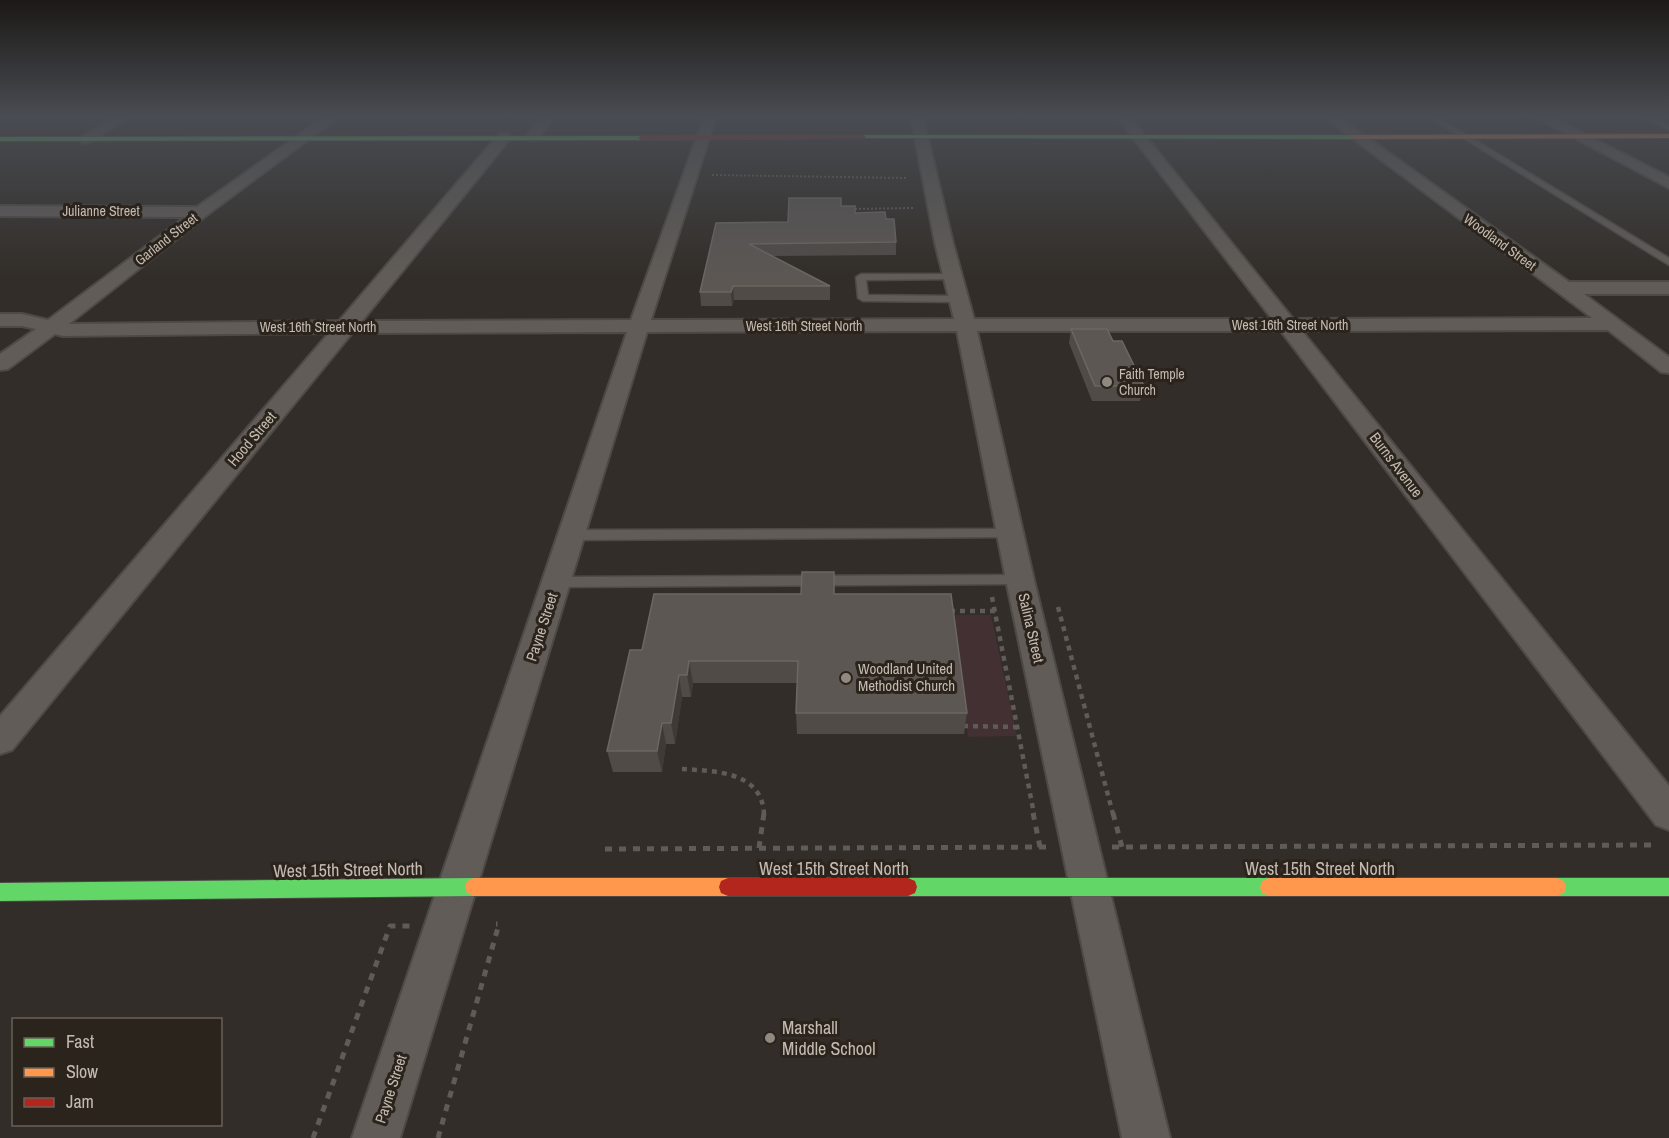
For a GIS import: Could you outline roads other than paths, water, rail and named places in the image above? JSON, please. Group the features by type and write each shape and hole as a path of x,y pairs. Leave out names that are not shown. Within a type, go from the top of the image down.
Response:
{"street":[{"name":"Garland Street","path":"0,364 259,170"},
{"name":"Hood Street","path":"0,740 476,170"},
{"name":"Payne Street","path":"376,1138 691,170"},
{"name":"Salina Street","path":"929,170 1146,1138"},
{"name":"Burns Avenue","path":"1165,170 1289,325 1669,814"},
{"name":"Woodland Street","path":"1402,170 1565,288 1669,367"},
{"path":"1644,170 1669,183"},
{"name":"Julianne Street","path":"0,211 201,212"},
{"path":"1565,288 1669,288"},
{"name":"West 16th Street North","path":"0,321 22,320 63,330 639,326 959,301 1289,325 1610,324"},
{"name":"West 15th Street North","path":"0,892 458,887 1669,887"}],"lane":[{"path":"1520,170 1669,262"},
{"path":"861,277 959,301 863,298 861,277"},
{"path":"572,535 1010,534"},
{"path":"556,582 1020,580"}],"place":[{"name":"Faith Temple Church","path":"1107,382"},
{"name":"Woodland United Methodist Church","path":"846,678"},
{"name":"Marshall Middle School","path":"770,1038"}]}
